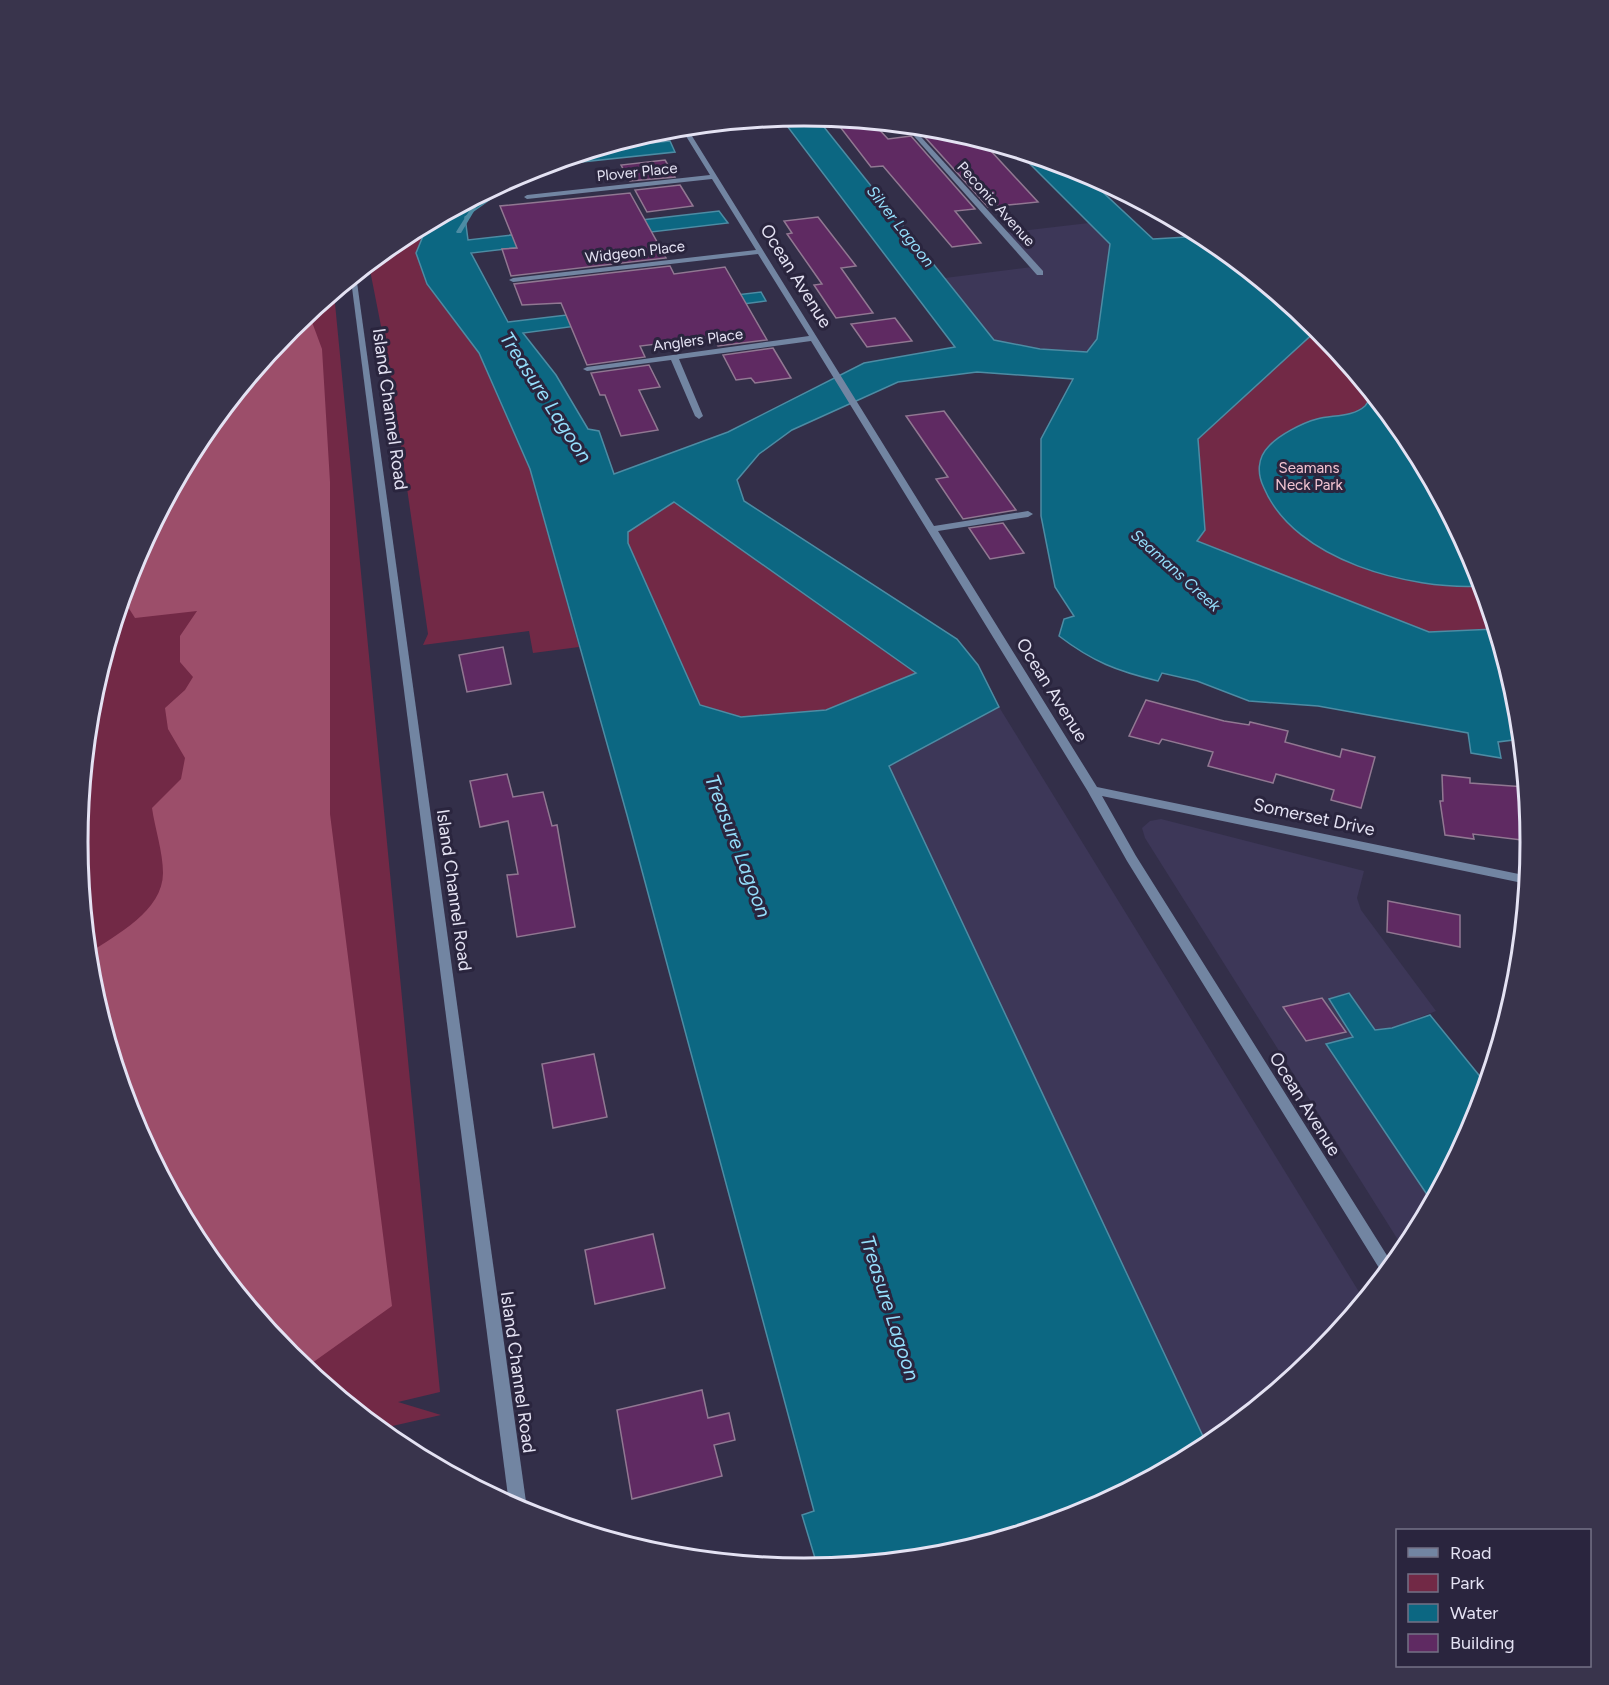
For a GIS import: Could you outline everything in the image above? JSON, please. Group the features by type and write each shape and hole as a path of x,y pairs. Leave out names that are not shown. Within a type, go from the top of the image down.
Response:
{"street":[{"name":"Ocean Avenue","path":"689,136 1092,790 1131,858 1383,1263"},
{"name":"Peconic Avenue","path":"917,136 1040,273"},
{"name":"Plover Place","path":"527,197 714,177"},
{"name":"Widgeon Place","path":"513,280 760,252"},
{"name":"Island Channel Road","path":"355,285 517,1498"},
{"name":"Anglers Place","path":"587,369 814,338"},
{"path":"674,357 699,416"},
{"path":"932,530 1028,514"},
{"name":"Somerset Drive","path":"1092,790 1519,878"}],"shaded area":[{"path":"1089,223 1110,243 1097,339 1087,352 1040,349 994,340 945,278 1032,267 1002,233"},
{"path":"312,323 322,349 330,482 330,814 392,1306 313,1363 266,1315 236,1278 184,1200 162,1159 126,1073 102,982 97,948 136,921 147,910 161,887 162,857 152,808 181,779 185,758 168,729 165,708 185,690 193,677 180,662 180,636 197,611 135,618 128,607 162,526 184,484 236,407 266,370"},
{"path":"999,707 1360,1294 1311,1349 1277,1381 1203,1437 888,766"},
{"path":"1161,819 1364,871 1357,898 1361,910 1436,1011 1392,1028 1375,1030 1349,993 1329,999 1353,1037 1326,1044 1428,1196 1399,1241 1145,838 1142,828 1150,821"}],"green space":[{"path":"423,237 417,253 427,284 479,353 530,469 579,647 533,653 529,631 423,645 428,634 391,377 371,273"},
{"path":"335,302 440,1392 398,1402 441,1415 391,1426 369,1411 332,1381 266,1315 209,1240 162,1159 126,1073 102,982 90,889 88,842 90,796 102,703 126,612 143,568 184,484 236,407 266,370"},
{"name":"Seamans Neck Park","path":"1311,336 1373,407 1425,484 1466,568 1488,629 1429,632 1197,541 1205,530 1198,439"},
{"path":"674,502 916,673 826,710 741,717 700,705 628,543 628,532"}],"water":[{"path":"788,127 824,127 994,340 1040,349 1087,352 1097,339 1110,244 1028,162 1102,191 1153,239 1186,237 1240,274 1277,304 1311,336 1198,439 1205,530 1197,541 1429,632 1488,629 1507,703 1513,740 1498,742 1501,758 1471,753 1468,733 1318,706 1249,701 1197,681 1162,673 1158,681 1106,664 1083,653 1059,636 1064,619 1074,616 1055,587 1041,516 1041,439 1073,379 977,372 898,382 792,430 759,454 737,480 744,501 957,639 978,665 999,707 889,766 1203,1437 1121,1485 1035,1521 944,1545 851,1557 815,1558 802,1515 814,1511 627,815 530,469 479,353 427,284 416,253 422,237 491,198 465,217 468,240 719,211 728,223 471,253 508,322 761,292 766,301 523,333 556,375 588,429 599,431 614,474 728,432 864,363 955,347","holes":["674,502 916,673 826,710 741,717 700,705 628,543 628,532"]},
{"path":"670,141 675,152 581,162 619,151"},
{"path":"1368,401 1425,484 1447,526 1473,586 1422,583 1390,576 1358,566 1328,552 1301,535 1279,513 1264,488 1259,472 1260,461 1273,442 1311,421 1348,414 1366,405"},
{"path":"1349,993 1375,1030 1392,1028 1430,1015 1481,1078 1447,1159 1428,1196 1326,1044 1353,1037 1329,999"}],"building":[{"path":"841,128 881,131 888,139 911,136 975,209 955,211 981,243 952,247 883,166 871,167"},
{"path":"925,137 991,151 1038,202 988,207"},
{"path":"665,160 675,177 630,181 621,165"},
{"path":"680,185 693,206 647,212 635,190"},
{"path":"630,193 666,258 511,276 502,249 517,248 500,206"},
{"path":"818,217 856,266 841,268 873,313 836,318 814,285 822,284 787,234 792,233 784,221"},
{"path":"670,266 674,274 725,267 767,340 718,346 713,337 640,346 645,357 587,365 561,303 522,305 514,284"},
{"path":"895,318 912,341 867,347 851,324"},
{"path":"773,348 791,378 755,383 751,378 736,380 723,355"},
{"path":"649,365 660,387 639,390 658,430 621,436 605,395 600,395 591,373"},
{"path":"944,411 1016,510 963,519 936,479 948,477 906,416"},
{"path":"1003,523 1024,553 990,559 969,528"},
{"path":"503,647 511,684 467,692 459,655"},
{"path":"1146,700 1224,721 1249,725 1250,722 1288,731 1285,742 1340,757 1342,749 1375,757 1361,808 1331,800 1334,790 1276,774 1273,783 1208,766 1213,752 1162,739 1159,744 1129,736"},
{"path":"507,774 513,797 543,792 552,826 557,825 575,927 517,937 507,875 518,874 508,821 480,827 470,781"},
{"path":"1442,775 1470,778 1470,783 1518,786 1520,840 1473,834 1474,839 1445,835 1440,801 1443,801"},
{"path":"1388,901 1460,915 1460,947 1387,932"},
{"path":"1322,998 1346,1032 1306,1041 1283,1007"},
{"path":"594,1054 607,1117 553,1128 542,1064"},
{"path":"653,1234 665,1288 595,1304 585,1250"},
{"path":"702,1390 708,1418 729,1413 735,1440 714,1445 722,1476 632,1499 617,1410"}],"waterway":[{"name":"Treasure Lagoon","path":"459,232 475,207"}],"water label":[{"name":"Silver Lagoon","path":"901,226"},
{"name":"Seamans Creek","path":"1176,570"}]}
